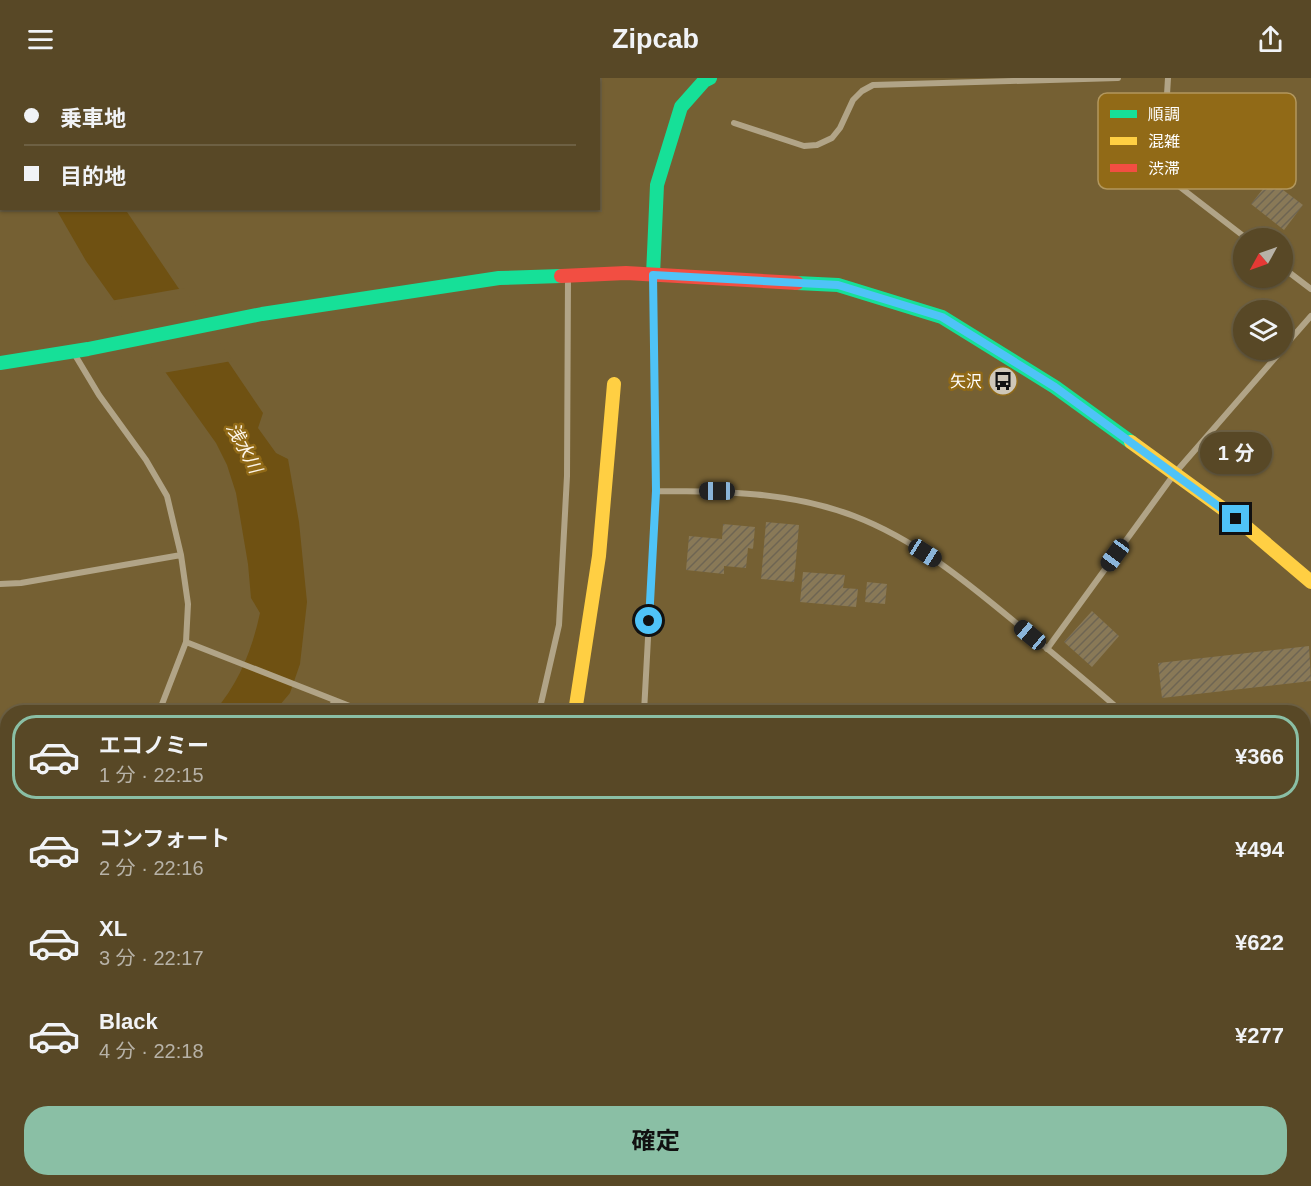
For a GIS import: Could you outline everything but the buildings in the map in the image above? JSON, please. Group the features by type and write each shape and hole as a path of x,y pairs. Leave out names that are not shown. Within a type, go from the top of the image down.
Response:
{"street":[{"path":"644,705 656,491 653,275 657,185 681,107 704,81 710,78"},
{"path":"734,123 804,146 817,145 832,138 840,128 853,100 873,85 1118,78"},
{"path":"1167,93 1168,78"},
{"path":"1183,189 1233,228"},
{"path":"0,363 74,352 262,314 499,278 626,273 838,285 942,317 1055,387 1236,519 1311,582"},
{"path":"541,705 559,625 567,476 568,275"},
{"path":"1293,275 1311,289"},
{"path":"1293,336 1311,316"},
{"path":"74,352 99,395 146,460 167,496 181,555 188,604 186,642 162,705"},
{"path":"1047,649 1175,473 1273,360"},
{"path":"576,705 599,556 614,384"},
{"path":"656,491 717,491 767,495 810,503 854,516 892,533 941,563 1114,705"},
{"path":"0,584 21,583 181,555"},
{"path":"186,642 347,705"},
{"path":"333,705 334,700"}],"water":[{"name":"浅水川","path":"57,210 126,210 263,413 258,428 276,453 288,459 299,522 307,602 300,664 290,693 280,705 220,705 231,690 243,666 260,613 251,598 248,564 236,493 227,465 216,443 86,261"}],"pier":[{"path":"184,288 232,361 163,373 110,301"}],"traffic: fast":[{"path":"653,275 657,185 681,107 704,81 710,78"},
{"path":"0,363 88,349 262,314 499,278 561,276"},
{"path":"797,283 838,285 942,317 1055,387 1131,442"}],"traffic: slow":[{"path":"576,705 599,556 614,384"},
{"path":"1131,442 1237,519 1311,582"}],"traffic: jam":[{"path":"561,276 626,273 797,283"}],"place":[{"name":"矢沢","path":"1003,381"}],"route":[{"path":"649,621 656,491 653,275 838,285 942,317 1055,387 1236,519"}]}
